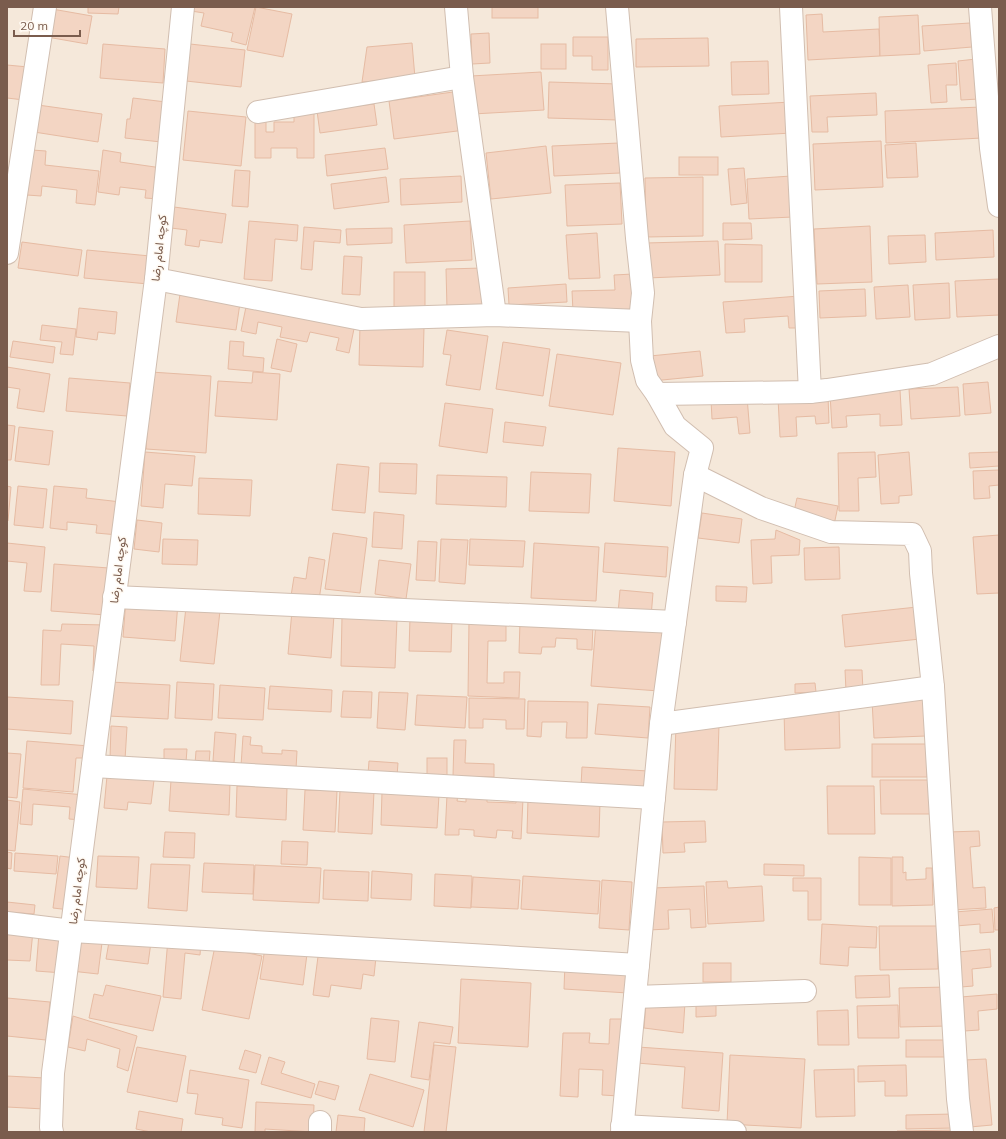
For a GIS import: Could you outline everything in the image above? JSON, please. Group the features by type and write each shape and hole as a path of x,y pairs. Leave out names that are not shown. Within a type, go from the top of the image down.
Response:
{"street":[{"path":"7,253 45,7"},
{"name":"کوچه امام رضا","path":"52,1132 53,1073 156,279 183,7"},
{"path":"456,7 462,77 495,315"},
{"path":"617,7 636,231 643,293 640,321 642,360 647,380 657,394 675,426 702,448 695,475 661,724 622,1129 735,1132"},
{"path":"791,7 810,392"},
{"path":"980,7 995,147 999,206"},
{"path":"258,112 462,77"},
{"path":"156,279 361,319 495,315 640,321"},
{"path":"657,394 810,392 932,374 999,346"},
{"path":"695,475 761,508 831,532 912,534 920,551 921,573 934,687 958,1099 962,1132"},
{"path":"114,597 675,622"},
{"path":"661,724 934,687"},
{"path":"93,766 654,798"},
{"path":"7,924 72,931 638,965"},
{"path":"635,997 805,991"}],"shaded area":[{"path":"7,7 999,7 999,1132 7,1132"}],"building":[{"path":"88,7 119,7 118,14 88,13"},
{"path":"192,7 255,7 246,45 231,41 233,33 201,26 204,13 191,11"},
{"path":"256,7 292,14 283,57 247,50"},
{"path":"492,7 538,7 538,18 492,18"},
{"path":"52,9 92,16 87,44 47,37"},
{"path":"822,14 823,32 879,29 880,56 808,60 806,15"},
{"path":"918,15 920,54 880,56 879,17"},
{"path":"970,23 972,47 924,51 922,26"},
{"path":"489,33 490,63 472,64 471,34"},
{"path":"573,37 608,37 608,70 592,70 592,56 573,56"},
{"path":"708,38 709,66 636,67 636,39"},
{"path":"412,43 415,78 362,82 367,47"},
{"path":"103,44 165,49 163,83 100,78"},
{"path":"190,44 245,50 241,87 186,81"},
{"path":"541,44 566,44 566,69 541,69"},
{"path":"976,59 979,99 961,100 958,61"},
{"path":"768,61 769,94 732,95 731,62"},
{"path":"956,63 957,85 946,85 947,102 931,103 928,65"},
{"path":"7,65 28,67 24,100 7,98"},
{"path":"541,72 544,110 473,114 471,76"},
{"path":"549,82 619,84 618,120 548,118"},
{"path":"460,91 465,130 394,139 389,101"},
{"path":"876,93 877,115 827,117 828,132 812,132 810,96"},
{"path":"133,98 166,102 161,142 125,138 127,119 130,119"},
{"path":"791,102 792,133 721,137 719,106"},
{"path":"374,104 377,125 320,133 317,111"},
{"path":"38,105 102,114 98,142 34,132"},
{"path":"981,107 982,138 886,143 885,111"},
{"path":"188,111 246,117 241,166 183,160"},
{"path":"294,111 314,111 314,158 297,158 297,148 271,148 271,158 255,158 255,119 266,119 266,132 274,132 274,122 294,122"},
{"path":"881,141 883,187 815,190 813,144"},
{"path":"619,143 620,173 554,176 552,146"},
{"path":"916,143 918,177 887,178 885,145"},
{"path":"546,146 551,193 491,199 486,153"},
{"path":"385,148 388,169 327,176 325,155"},
{"path":"32,150 46,151 45,165 99,171 95,205 76,203 77,190 42,186 41,196 27,195"},
{"path":"103,150 121,153 120,162 162,168 159,199 145,198 146,190 120,187 119,195 98,192"},
{"path":"679,157 718,157 718,175 679,175"},
{"path":"744,168 747,203 731,205 728,169"},
{"path":"235,170 250,171 248,207 232,206"},
{"path":"461,176 462,202 401,205 400,179"},
{"path":"791,176 793,217 749,219 747,179"},
{"path":"386,177 389,202 334,209 331,184"},
{"path":"703,177 703,236 646,237 645,178"},
{"path":"620,183 622,224 567,226 565,185"},
{"path":"174,207 226,214 222,243 200,240 199,247 185,245 187,230 171,228"},
{"path":"249,221 298,225 297,241 275,239 272,281 244,279"},
{"path":"470,221 472,260 406,263 404,225"},
{"path":"723,223 751,223 752,239 723,240"},
{"path":"870,226 872,282 817,284 814,229"},
{"path":"304,227 341,230 340,243 314,241 312,270 301,269"},
{"path":"392,228 392,243 347,245 346,229"},
{"path":"993,230 994,257 936,260 935,233"},
{"path":"597,233 600,278 569,279 566,235"},
{"path":"925,235 926,262 889,264 888,236"},
{"path":"718,241 720,275 647,278 646,243"},
{"path":"22,242 82,250 78,276 18,268"},
{"path":"725,244 762,245 762,282 725,282"},
{"path":"87,250 150,256 148,284 84,278"},
{"path":"344,256 362,257 360,295 342,294"},
{"path":"483,268 484,308 447,309 446,269"},
{"path":"394,272 425,272 425,311 394,311"},
{"path":"633,274 635,309 573,312 572,291 615,290 614,275"},
{"path":"999,279 999,315 957,317 955,281"},
{"path":"949,283 950,318 915,320 913,285"},
{"path":"566,284 567,302 509,305 508,288"},
{"path":"908,285 910,317 876,319 874,287"},
{"path":"865,289 866,316 820,318 819,291"},
{"path":"180,294 240,303 236,330 176,322"},
{"path":"799,296 801,328 789,328 788,316 744,319 745,332 726,333 723,302"},
{"path":"247,302 355,324 349,353 336,350 339,338 310,332 307,342 280,337 282,327 258,322 256,334 241,331"},
{"path":"79,308 117,312 115,334 98,332 97,340 76,337"},
{"path":"42,325 76,329 73,355 60,354 62,342 40,340"},
{"path":"360,325 424,327 423,367 359,365"},
{"path":"447,330 488,336 480,390 446,385 451,355 443,354"},
{"path":"277,339 297,344 291,372 271,368"},
{"path":"13,341 55,347 53,363 10,357"},
{"path":"230,341 244,342 243,356 264,358 263,372 228,369"},
{"path":"503,342 550,349 543,396 496,389"},
{"path":"700,351 703,376 652,381 650,356"},
{"path":"557,354 621,363 613,415 549,406"},
{"path":"7,367 50,374 44,412 17,408 20,389 7,387"},
{"path":"151,372 211,376 206,453 146,449"},
{"path":"253,372 280,374 277,420 215,416 218,381 252,383"},
{"path":"69,378 130,383 127,416 66,411"},
{"path":"988,382 991,413 965,415 963,384"},
{"path":"958,387 960,416 911,419 909,389"},
{"path":"900,390 902,425 880,426 880,414 846,416 847,427 832,428 830,394"},
{"path":"828,396 829,423 816,424 815,416 796,417 797,436 780,437 778,398"},
{"path":"747,397 750,433 739,434 737,417 712,419 711,400"},
{"path":"445,403 493,409 487,453 439,446"},
{"path":"505,422 546,427 543,446 503,442"},
{"path":"7,425 15,426 11,460 7,460"},
{"path":"19,427 53,431 49,465 15,461"},
{"path":"618,448 675,452 671,506 614,501"},
{"path":"145,452 195,456 192,486 165,484 163,508 141,506"},
{"path":"875,452 876,477 858,478 859,511 839,511 838,453"},
{"path":"909,452 912,495 899,496 899,503 881,504 878,455"},
{"path":"999,452 999,466 970,468 969,453"},
{"path":"380,463 417,464 416,494 379,492"},
{"path":"337,464 369,467 365,513 332,510"},
{"path":"999,470 999,485 989,486 990,498 974,499 973,471"},
{"path":"531,472 591,474 589,513 529,511"},
{"path":"437,475 507,477 506,507 436,504"},
{"path":"199,478 252,480 250,516 198,514"},
{"path":"7,486 11,487 8,521 7,520"},
{"path":"18,486 47,489 43,528 14,525"},
{"path":"54,486 87,489 86,498 121,502 118,535 96,533 97,525 67,522 67,530 50,528"},
{"path":"797,498 838,506 834,525 793,516"},
{"path":"374,512 404,515 402,549 372,547"},
{"path":"702,513 742,519 739,543 698,538"},
{"path":"137,520 162,523 159,552 134,549"},
{"path":"776,530 800,540 799,555 771,556 772,583 753,584 751,540 775,539"},
{"path":"333,533 367,538 360,593 325,589"},
{"path":"999,535 999,593 977,594 973,537"},
{"path":"163,539 198,540 197,565 162,564"},
{"path":"441,539 468,540 465,584 439,582"},
{"path":"470,539 525,541 523,567 469,565"},
{"path":"418,541 437,542 435,581 416,580"},
{"path":"7,543 45,547 41,592 24,591 27,563 7,561"},
{"path":"534,543 599,547 596,601 531,598"},
{"path":"605,543 668,547 666,577 603,572"},
{"path":"839,547 840,579 805,580 804,548"},
{"path":"309,557 325,560 319,600 291,596 294,577 306,579"},
{"path":"379,560 411,564 406,599 375,594"},
{"path":"54,564 109,568 106,615 51,611"},
{"path":"716,586 747,587 746,602 716,601"},
{"path":"620,590 653,593 651,617 618,614"},
{"path":"126,599 178,602 175,641 123,637"},
{"path":"186,607 220,611 214,664 180,661"},
{"path":"917,607 920,639 845,647 842,615"},
{"path":"292,611 334,615 331,658 288,654"},
{"path":"342,617 397,619 395,668 341,666"},
{"path":"410,618 452,620 451,652 409,651"},
{"path":"469,620 506,620 506,641 488,641 487,683 504,683 504,672 520,672 519,698 468,696"},
{"path":"520,622 593,624 592,650 577,649 577,639 556,638 555,647 542,647 541,654 519,653"},
{"path":"596,622 663,628 659,691 591,686"},
{"path":"62,624 105,625 103,672 93,671 94,646 61,644 59,685 41,685 43,630 61,631"},
{"path":"845,670 862,670 863,691 846,691"},
{"path":"110,682 170,685 168,719 108,716"},
{"path":"177,682 214,684 212,720 175,718"},
{"path":"815,683 816,692 795,693 795,684"},
{"path":"220,685 265,688 263,720 218,718"},
{"path":"270,686 332,690 331,712 268,709"},
{"path":"343,691 372,692 371,718 341,717"},
{"path":"379,692 408,693 405,730 377,728"},
{"path":"417,695 467,697 465,728 415,725"},
{"path":"7,697 73,701 71,734 7,729"},
{"path":"469,698 525,699 524,729 506,729 506,720 483,719 483,728 469,728"},
{"path":"925,698 926,736 874,738 872,700"},
{"path":"528,701 588,702 587,738 566,738 567,722 542,722 541,737 527,736"},
{"path":"598,704 650,707 648,738 595,734"},
{"path":"839,710 840,748 785,750 784,711"},
{"path":"676,724 719,725 717,790 674,789"},
{"path":"111,726 127,727 125,760 110,759"},
{"path":"215,732 236,734 234,763 213,761"},
{"path":"243,736 251,737 250,745 262,746 262,753 282,754 282,750 297,751 296,769 241,766"},
{"path":"454,740 466,740 465,763 494,764 494,777 453,776"},
{"path":"27,741 89,746 88,758 76,758 73,792 23,788"},
{"path":"872,744 927,744 927,777 872,777"},
{"path":"164,749 187,749 186,762 164,762"},
{"path":"196,751 210,751 209,765 195,764"},
{"path":"7,753 21,754 17,798 7,797"},
{"path":"427,758 447,758 447,776 427,776"},
{"path":"369,761 398,763 397,776 368,774"},
{"path":"582,767 648,771 647,788 581,786"},
{"path":"107,776 154,780 151,804 128,802 127,810 104,808"},
{"path":"171,780 230,783 229,815 169,811"},
{"path":"880,780 930,780 930,814 881,814"},
{"path":"237,786 287,788 286,820 236,817"},
{"path":"827,786 874,786 875,834 828,834"},
{"path":"23,789 84,795 82,820 69,819 70,807 33,804 32,825 20,824"},
{"path":"305,790 337,791 335,832 303,830"},
{"path":"340,790 374,791 372,834 338,832"},
{"path":"382,792 439,795 437,828 381,825"},
{"path":"447,795 458,795 457,801 466,802 466,796 487,797 487,802 516,803 516,798 523,799 521,839 512,838 513,831 497,830 496,838 474,836 474,830 459,829 459,835 445,835"},
{"path":"528,799 600,802 599,837 527,833"},
{"path":"7,800 20,802 15,851 7,850"},
{"path":"705,821 706,842 684,843 685,852 663,853 662,822"},
{"path":"979,831 980,846 970,847 973,888 985,887 986,908 952,910 948,832"},
{"path":"165,832 195,833 194,858 163,857"},
{"path":"282,841 308,842 307,865 281,864"},
{"path":"7,852 12,853 11,869 7,868"},
{"path":"15,853 58,856 56,874 14,871"},
{"path":"60,856 76,858 70,910 53,908"},
{"path":"98,856 139,857 137,889 96,887"},
{"path":"859,857 891,858 891,905 859,905"},
{"path":"892,857 903,857 903,873 906,872 906,880 926,879 926,868 932,868 933,905 892,906"},
{"path":"204,863 254,865 253,894 202,892"},
{"path":"151,864 190,865 187,911 148,908"},
{"path":"764,864 804,865 804,876 764,875"},
{"path":"255,865 321,868 319,903 253,900"},
{"path":"324,870 369,872 368,901 323,899"},
{"path":"372,871 412,874 411,900 371,898"},
{"path":"435,874 472,876 471,908 434,906"},
{"path":"523,876 600,881 598,914 521,909"},
{"path":"473,877 520,880 518,909 471,907"},
{"path":"793,878 821,878 821,920 808,920 808,891 793,891"},
{"path":"602,880 632,882 629,930 599,928"},
{"path":"727,881 728,888 762,886 764,921 708,924 706,882"},
{"path":"704,886 706,927 691,928 690,909 668,910 669,929 648,930 652,888"},
{"path":"7,902 35,905 34,914 7,912"},
{"path":"999,907 999,930 995,930 994,908"},
{"path":"992,909 994,932 980,933 980,924 956,926 955,912"},
{"path":"822,924 877,927 876,948 849,947 848,966 820,964"},
{"path":"879,926 937,926 938,969 880,970"},
{"path":"7,930 33,931 30,961 7,960"},
{"path":"39,933 65,935 63,973 36,971"},
{"path":"76,933 103,935 98,974 71,971"},
{"path":"110,936 151,942 148,964 106,959"},
{"path":"168,939 201,942 200,955 185,953 181,999 163,997"},
{"path":"215,946 262,956 249,1019 202,1010"},
{"path":"265,948 307,954 303,985 260,979"},
{"path":"319,949 376,957 374,976 363,974 361,989 331,985 329,997 313,995"},
{"path":"990,949 991,967 972,969 973,986 961,987 958,952"},
{"path":"565,963 629,967 628,993 564,989"},
{"path":"703,963 731,963 731,982 703,982"},
{"path":"889,975 890,997 856,998 855,976"},
{"path":"461,979 531,983 528,1047 458,1043"},
{"path":"106,985 161,996 153,1031 89,1018 94,994 103,996"},
{"path":"948,987 949,1026 900,1027 899,988"},
{"path":"997,994 997,1009 978,1011 979,1030 964,1031 961,997"},
{"path":"7,998 50,1002 46,1040 7,1036"},
{"path":"696,1000 716,1000 716,1016 696,1017"},
{"path":"646,1003 685,1003 683,1033 644,1028"},
{"path":"898,1005 899,1038 858,1038 857,1006"},
{"path":"848,1010 849,1045 818,1045 817,1011"},
{"path":"73,1016 137,1036 128,1071 117,1067 120,1049 87,1039 85,1051 68,1047"},
{"path":"371,1018 399,1021 395,1062 367,1059"},
{"path":"610,1019 622,1019 619,1096 602,1095 603,1070 579,1069 578,1097 560,1096 563,1033 590,1033 589,1043 609,1044"},
{"path":"419,1022 453,1027 450,1044 434,1042 429,1080 411,1077"},
{"path":"906,1040 947,1040 947,1057 906,1057"},
{"path":"434,1045 456,1047 446,1132 424,1132"},
{"path":"137,1047 186,1056 177,1102 127,1092"},
{"path":"638,1047 723,1053 719,1111 682,1108 685,1067 637,1063"},
{"path":"245,1050 261,1055 256,1073 239,1069"},
{"path":"730,1055 805,1059 801,1128 727,1124"},
{"path":"269,1057 285,1062 281,1073 315,1084 311,1098 261,1084"},
{"path":"986,1059 992,1125 970,1127 964,1060"},
{"path":"906,1065 907,1096 885,1096 885,1081 858,1082 858,1066"},
{"path":"854,1069 855,1116 816,1117 814,1070"},
{"path":"190,1070 249,1080 242,1128 222,1125 223,1118 195,1114 198,1094 187,1093"},
{"path":"370,1074 424,1090 413,1127 359,1110"},
{"path":"7,1076 45,1078 44,1109 7,1107"},
{"path":"319,1081 339,1086 335,1100 315,1094"},
{"path":"256,1102 314,1105 313,1132 265,1129 265,1132 255,1132"},
{"path":"139,1111 183,1119 181,1132 151,1132 136,1129"},
{"path":"954,1114 954,1128 906,1129 906,1115"},
{"path":"338,1115 365,1118 364,1132 336,1132"},
{"path":"953,1130 953,1132 897,1132 897,1131"}]}
